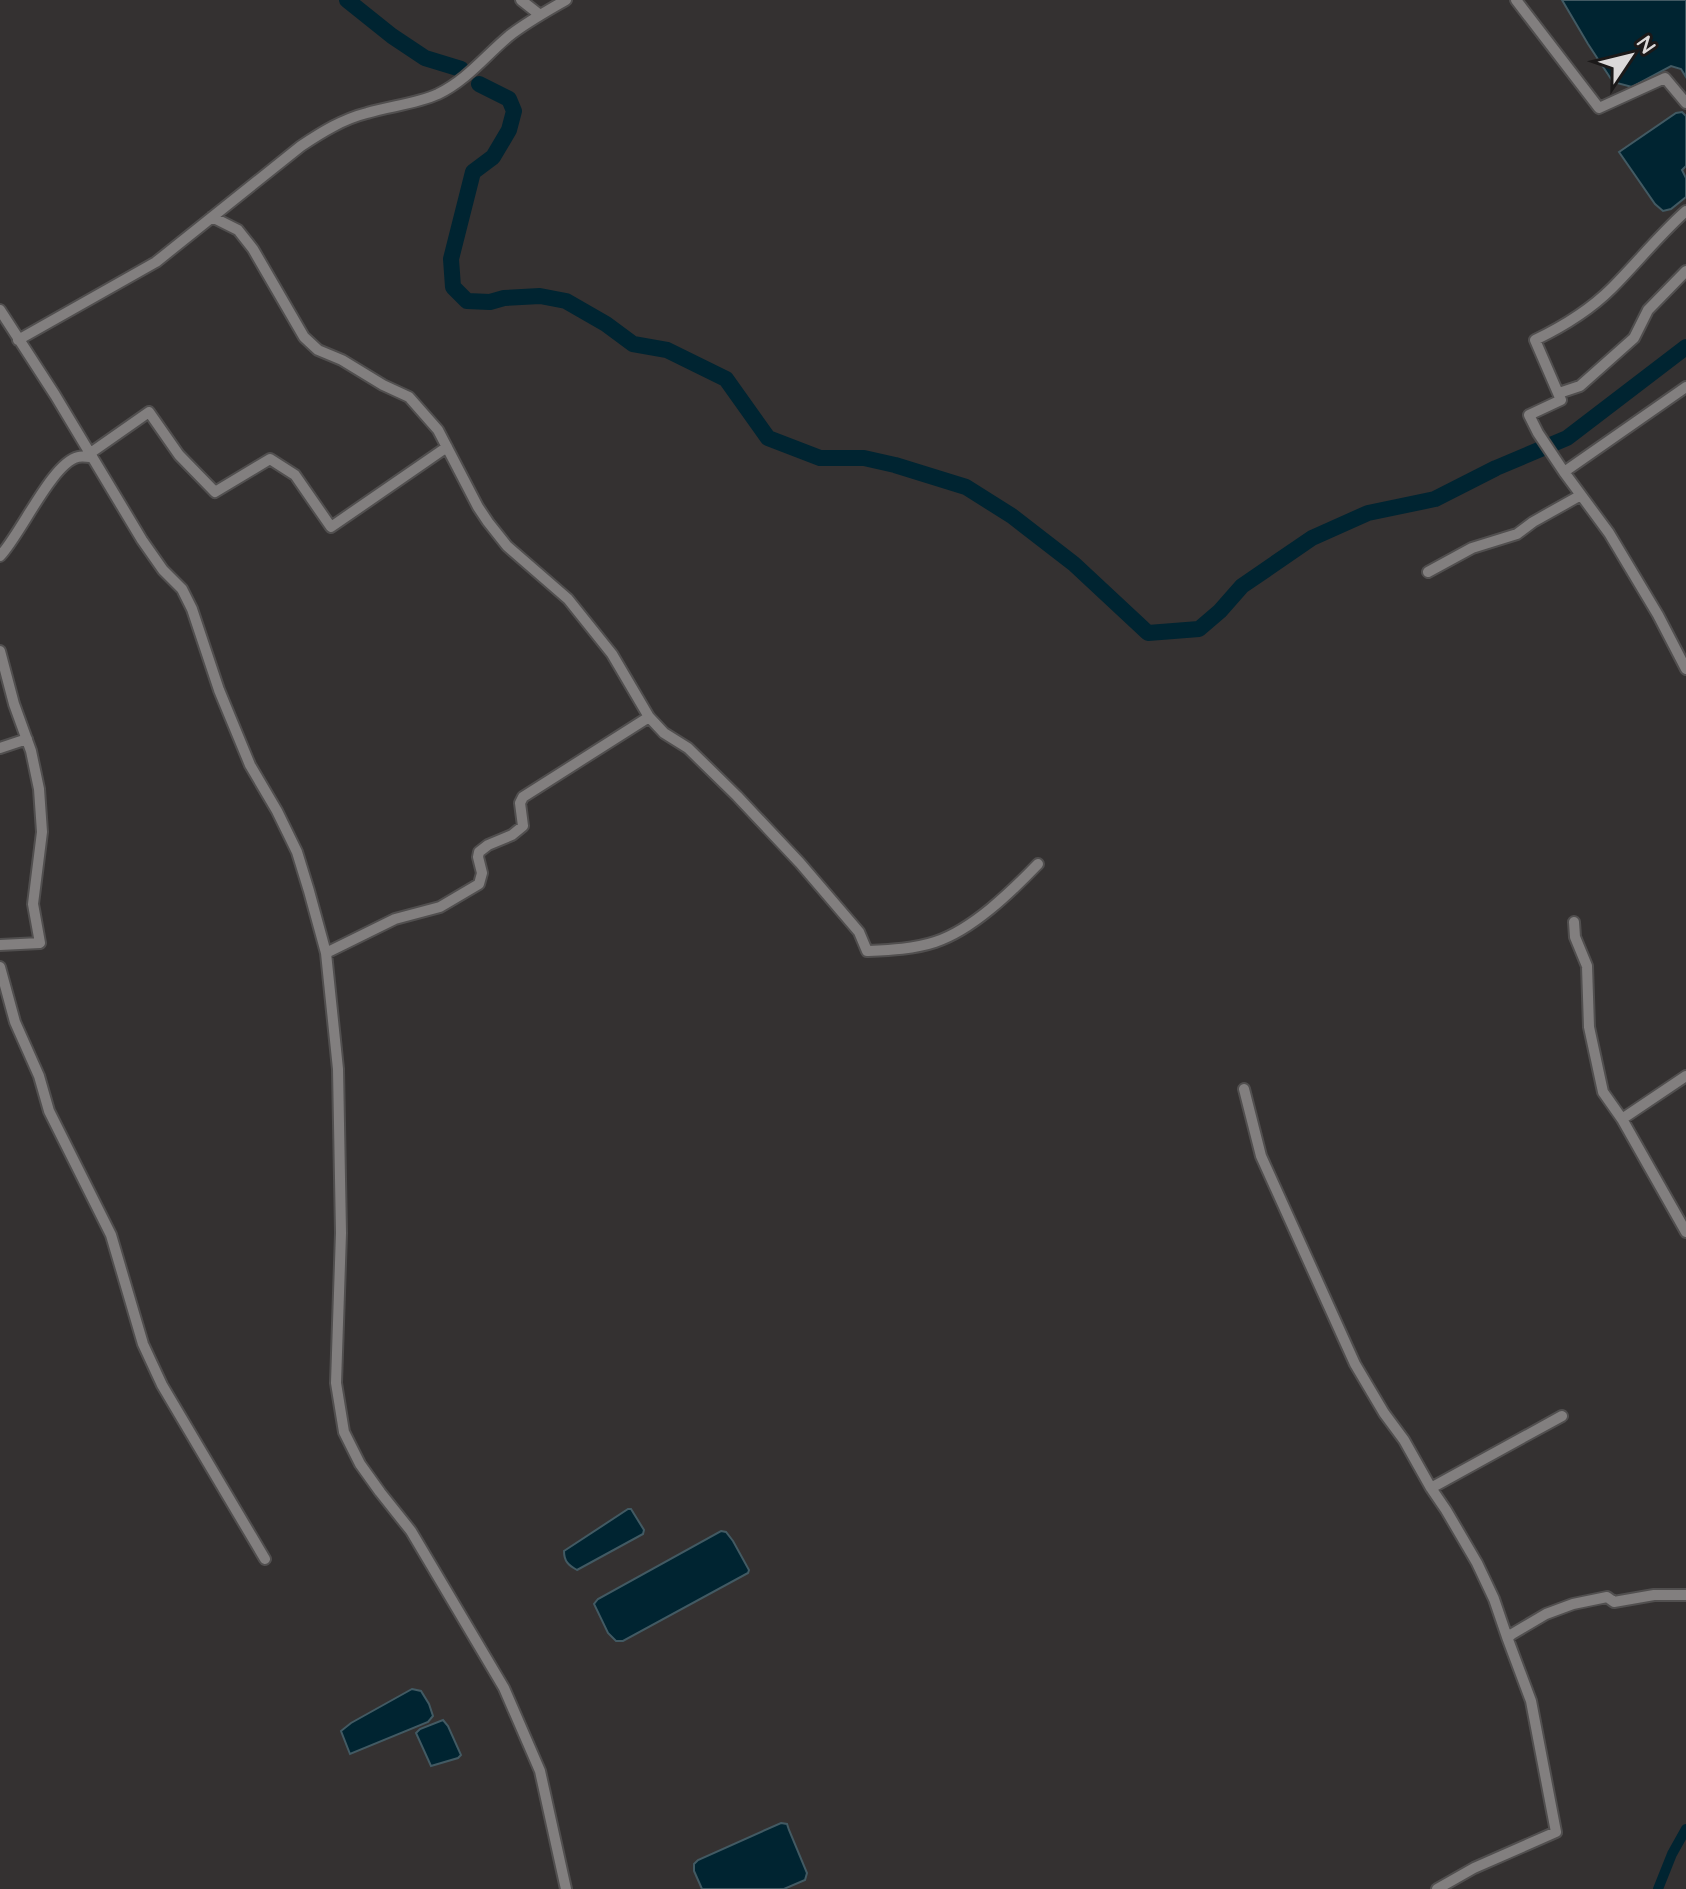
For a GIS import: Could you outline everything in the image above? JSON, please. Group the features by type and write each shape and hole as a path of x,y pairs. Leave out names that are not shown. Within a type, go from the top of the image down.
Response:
{"street":[{"path":"521,0 540,15"},
{"path":"18,340 156,262 326,129 364,113 440,93 466,77 509,36 566,0"},
{"path":"1516,0 1599,108 1665,78 1686,103"},
{"path":"1686,211 1610,290 1564,326 1535,340 1561,400 1529,415 1564,472 1616,544 1686,669"},
{"path":"212,217 238,230 253,249 304,337 318,350 409,397 438,430 488,522 507,546 568,599 612,654 649,717 664,733 688,748 800,863 859,932 867,951 936,942 958,931 1004,899 1038,864"},
{"path":"1559,393 1580,386 1634,338 1648,310 1686,271"},
{"path":"0,310 142,540 163,570 182,589 250,765 297,852 326,953 338,1069 341,1233 336,1383 344,1432 360,1464 411,1531 504,1688 540,1771 566,1889"},
{"path":"1564,472 1686,387"},
{"path":"0,556 50,480 75,457 90,455 149,412 179,455 215,492 270,459 295,475 331,527 447,447"},
{"path":"1428,572 1472,548 1517,534 1581,495"},
{"path":"0,651 31,751 39,789 42,832 33,904 40,943 0,945"},
{"path":"326,953 395,919 440,907 479,884 482,873 479,852 523,826 520,803 523,797 649,717"},
{"path":"0,748 27,739"},
{"path":"1574,922 1575,937 1587,966 1589,1027 1603,1092 1622,1119 1686,1232"},
{"path":"0,967 15,1022 39,1076 49,1111 111,1235 143,1344 162,1385 265,1559"},
{"path":"1622,1119 1686,1076"},
{"path":"1244,1089 1261,1156 1342,1337 1384,1413 1404,1440 1477,1563 1494,1599 1531,1701 1556,1832 1474,1868 1437,1889"},
{"path":"1431,1488 1562,1416"},
{"path":"1507,1637 1562,1608 1654,1595 1686,1595"}],"water":[{"path":"1562,0 1686,0 1686,77 1681,69 1671,66 1632,87 1613,82"},
{"path":"1682,112 1686,116 1686,166 1682,170 1686,178 1686,197 1671,209 1663,211 1619,152"},
{"path":"628,1509 644,1530 643,1534 577,1570 569,1564 564,1551"},
{"path":"721,1531 726,1532 733,1541 748,1573 623,1641 616,1641 608,1633 594,1604 598,1599"},
{"path":"412,1689 421,1691 429,1704 433,1716 428,1722 350,1754 341,1731"},
{"path":"443,1720 461,1755 431,1766 416,1733"},
{"path":"781,1823 787,1824 807,1873 805,1880 784,1889 702,1889 694,1871 698,1860"}],"waterway":[{"path":"347,0 425,58 461,69"},
{"path":"479,84 509,99 514,111 509,130 493,157 473,172 451,259 453,287 467,301 490,302 540,296 566,301 633,344 667,350 726,379 768,438 820,458 864,458 966,487 1012,516 1074,564 1148,633 1199,629 1242,586 1312,538 1368,513 1435,499 1496,468 1567,438 1686,347"},
{"path":"1658,1889 1686,1829"}]}
